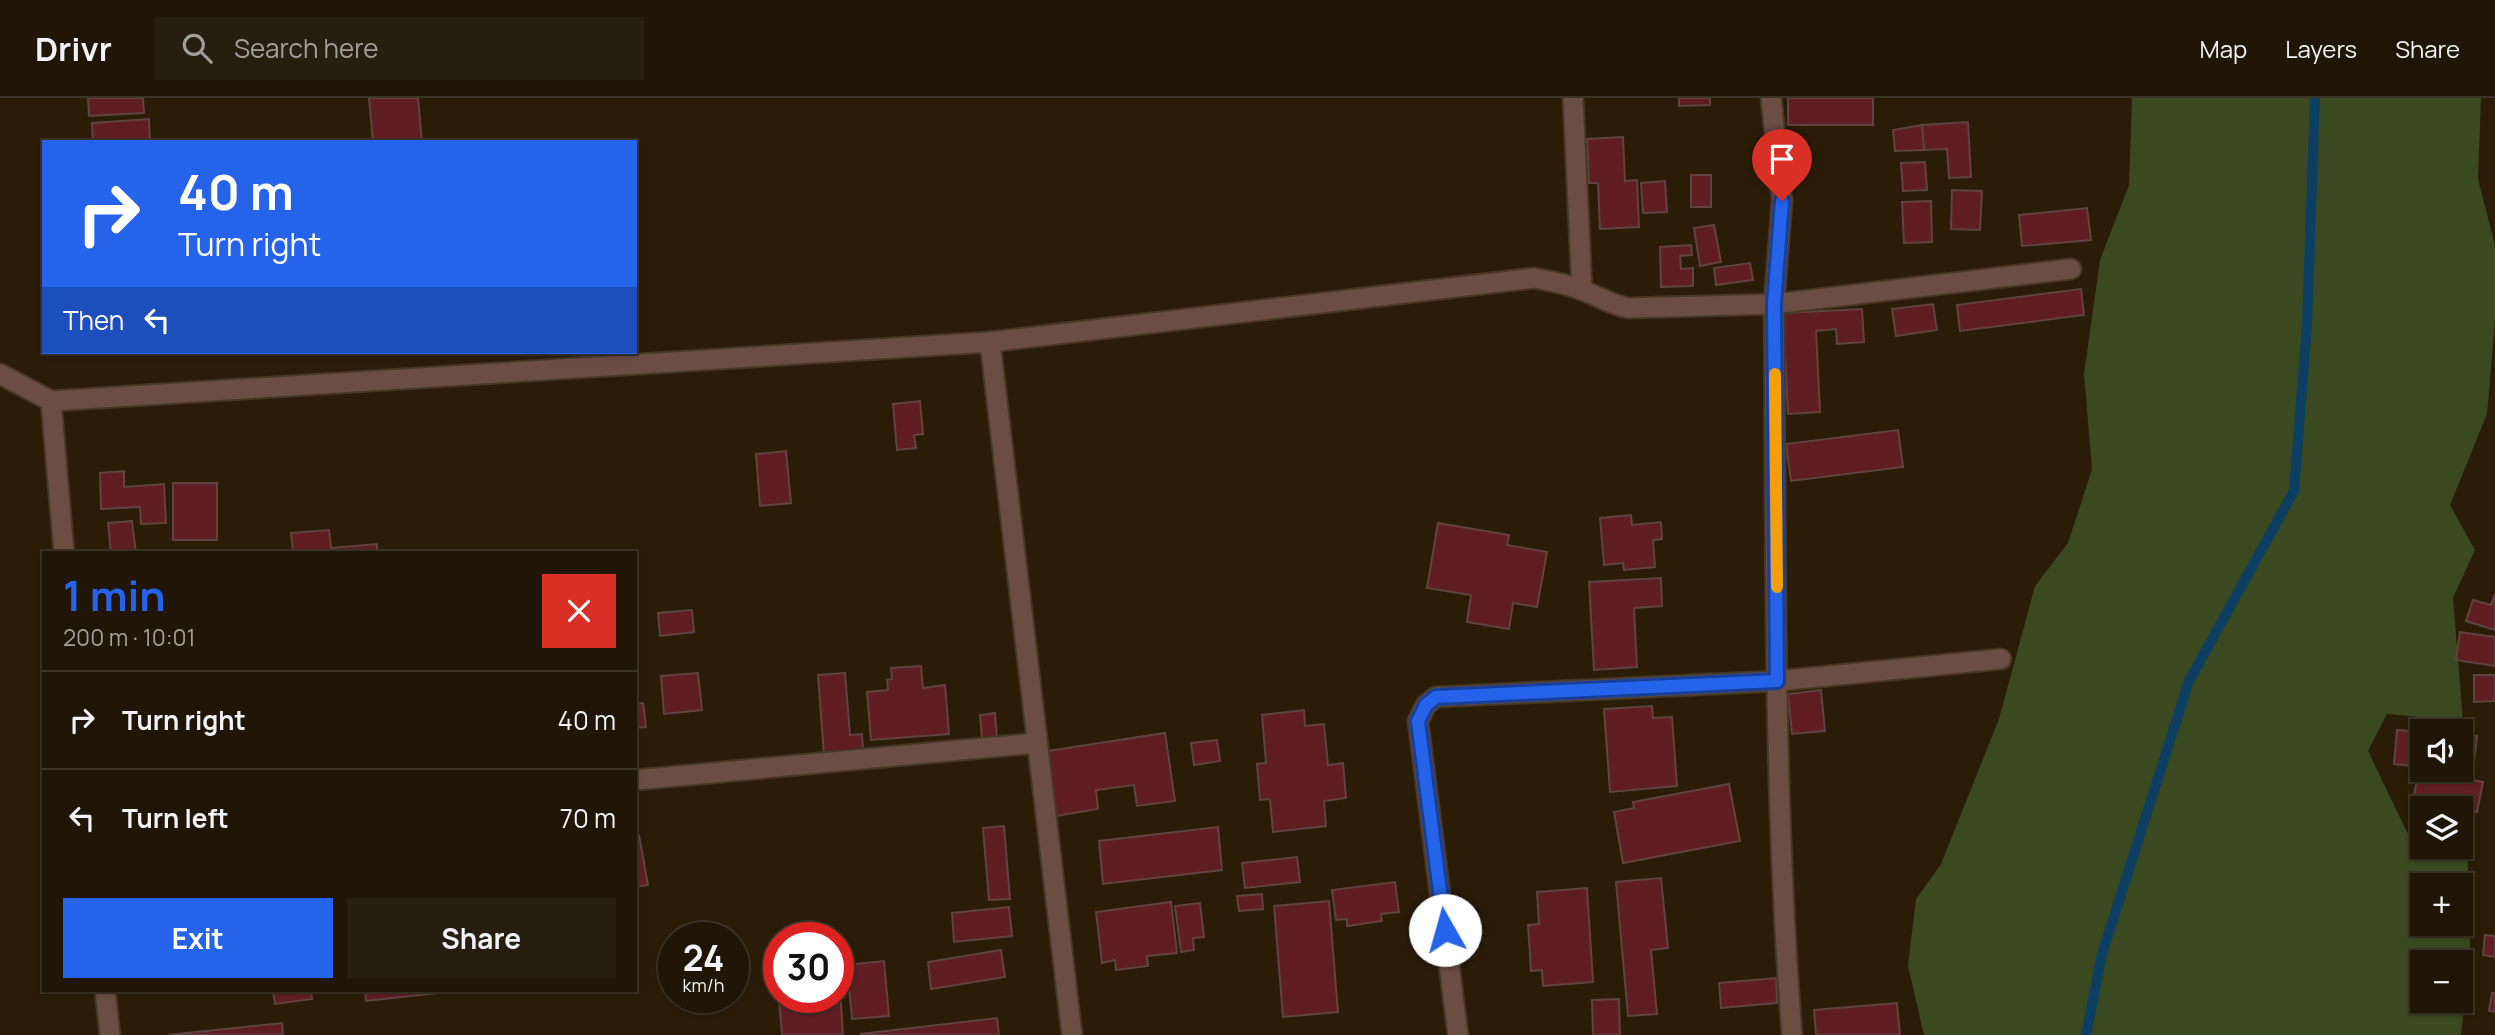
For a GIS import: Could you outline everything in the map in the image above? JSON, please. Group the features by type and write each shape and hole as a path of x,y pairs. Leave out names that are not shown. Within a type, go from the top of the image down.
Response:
{"street":[{"path":"1573,98 1582,290"},
{"path":"1771,98 1782,201 1774,304 1777,681 1786,959 1792,1035"},
{"path":"0,374 51,401 990,342 1534,278 1582,290 1608,303 1628,308 1774,304 2071,269"},
{"path":"990,342 1072,1035"},
{"path":"51,401 64,551"},
{"path":"1458,1035 1418,721 1426,705 1436,697 1777,681 2001,659"},
{"path":"637,780 1038,743"},
{"path":"105,992 110,1035"}],"green space":[{"path":"2132,98 2481,98 2478,179 2495,245 2495,322 2487,414 2450,505 2475,550 2453,598 2463,719 2387,714 2368,751 2410,834 2410,859 2468,859 2468,873 2410,873 2410,936 2470,936 2470,947 2470,950 2410,950 2410,1013 2463,1013 2461,1035 1924,1035 1908,966 1916,899 1941,864 1999,719 2035,586 2068,543 2092,469 2084,374 2100,260 2129,185"}],"building":[{"path":"88,98 143,98 144,113 89,116"},
{"path":"369,98 418,98 422,140 373,140"},
{"path":"1679,98 1710,98 1710,105 1679,106"},
{"path":"1788,98 1873,98 1873,125 1788,125"},
{"path":"149,119 150,140 93,140 92,123"},
{"path":"1968,122 1971,177 1949,178 1947,149 1924,150 1922,125"},
{"path":"1922,125 1924,150 1895,151 1893,130"},
{"path":"1623,137 1625,181 1637,180 1639,227 1600,229 1598,183 1589,183 1587,139"},
{"path":"1925,162 1927,190 1903,191 1901,163"},
{"path":"1691,175 1711,175 1711,207 1691,207"},
{"path":"1665,181 1667,212 1643,213 1641,183"},
{"path":"1952,190 1982,191 1980,230 1951,229"},
{"path":"1931,201 1932,242 1904,243 1902,202"},
{"path":"2087,208 2091,240 2022,246 2019,215"},
{"path":"1714,225 1721,262 1700,266 1694,228"},
{"path":"1691,245 1692,255 1680,256 1681,269 1693,268 1693,286 1661,287 1660,247"},
{"path":"1750,263 1753,280 1716,285 1714,268"},
{"path":"2081,289 2084,315 1960,331 1957,305"},
{"path":"1933,304 1937,330 1896,336 1892,309"},
{"path":"1862,309 1864,342 1837,344 1836,329 1816,331 1820,412 1788,414 1783,313"},
{"path":"920,401 923,434 914,435 916,448 897,450 893,404"},
{"path":"1898,430 1903,467 1791,481 1786,444"},
{"path":"786,451 791,503 760,506 756,454"},
{"path":"124,471 124,487 164,484 166,523 141,524 140,507 101,509 100,473"},
{"path":"173,483 217,483 217,540 173,540"},
{"path":"1631,515 1632,525 1661,522 1662,539 1653,540 1655,567 1624,570 1623,563 1604,565 1600,518"},
{"path":"132,521 136,551 111,551 108,523"},
{"path":"1438,523 1509,535 1507,545 1547,552 1537,607 1513,603 1509,629 1467,622 1471,595 1427,588"},
{"path":"329,530 331,548 377,544 377,551 293,551 291,533"},
{"path":"1661,578 1662,606 1634,608 1637,667 1594,670 1589,582"},
{"path":"2495,594 2495,630 2466,621 2473,600 2491,605"},
{"path":"692,610 694,632 660,636 658,613"},
{"path":"2460,632 2495,637 2495,666 2456,660"},
{"path":"921,666 923,688 945,685 949,734 871,740 867,692 888,690 887,680 892,679 891,668"},
{"path":"698,673 702,710 664,714 661,676"},
{"path":"845,673 850,735 862,734 863,751 824,755 818,675"},
{"path":"2474,675 2495,675 2495,701 2474,702"},
{"path":"1821,690 1825,731 1792,734 1788,694"},
{"path":"643,703 646,727 637,728 637,704"},
{"path":"1652,706 1653,718 1672,717 1677,786 1610,792 1604,709"},
{"path":"1304,710 1305,726 1324,724 1328,765 1343,763 1346,798 1324,801 1326,826 1273,832 1270,799 1260,800 1257,764 1266,763 1262,715"},
{"path":"995,713 997,739 982,740 980,715"},
{"path":"2397,730 2410,731 2410,766 2394,764"},
{"path":"1165,733 1175,801 1137,806 1134,785 1096,790 1098,809 1056,816 1047,751"},
{"path":"2473,736 2477,736 2473,771"},
{"path":"1217,740 1220,761 1194,765 1191,743"},
{"path":"2417,782 2483,782 2477,812 2473,811 2473,796 2414,795"},
{"path":"1729,784 1740,841 1623,863 1614,812 1634,808 1633,802"},
{"path":"1004,826 1010,899 989,900 983,828"},
{"path":"1218,827 1222,870 1103,884 1099,841"},
{"path":"637,835 639,835 648,885 637,887"},
{"path":"1297,857 1300,882 1245,888 1242,863"},
{"path":"1661,878 1668,948 1651,950 1657,1014 1628,1016 1616,882"},
{"path":"1395,882 1399,912 1381,914 1382,921 1347,926 1347,919 1336,920 1332,890"},
{"path":"1587,888 1593,982 1543,986 1542,970 1531,971 1528,925 1539,924 1537,892"},
{"path":"1262,894 1263,909 1239,911 1237,896"},
{"path":"1329,901 1338,1012 1283,1017 1274,906"},
{"path":"1171,902 1177,953 1147,956 1148,966 1116,970 1115,960 1102,963 1096,912"},
{"path":"1200,903 1204,937 1193,938 1194,950 1181,952 1175,906"},
{"path":"1009,907 1012,936 954,942 952,913"},
{"path":"2485,935 2495,936 2495,957 2483,955"},
{"path":"1001,950 1005,977 931,989 928,962"},
{"path":"884,961 889,1016 852,1019 854,964"},
{"path":"1776,978 1777,1003 1721,1008 1719,983"},
{"path":"273,992 311,992 312,999 275,1004"},
{"path":"365,992 448,992 366,1001"},
{"path":"2492,993 2495,993 2495,1012 2489,1011"},
{"path":"1619,999 1620,1035 1593,1035 1592,1000"},
{"path":"1897,1003 1900,1035 1816,1035 1814,1010"},
{"path":"780,1013 842,1013 843,1035 782,1035"},
{"path":"997,1018 999,1035 861,1035 861,1034"},
{"path":"282,1023 283,1035 168,1035"}],"waterway":[{"path":"2086,1035 2102,954 2189,681 2294,491 2307,324 2315,98"}],"slow traffic":[{"path":"1775,374 1777,587"}],"route":[{"path":"1445,930 1418,721 1426,705 1436,697 1777,681 1774,304 1782,201"}]}
